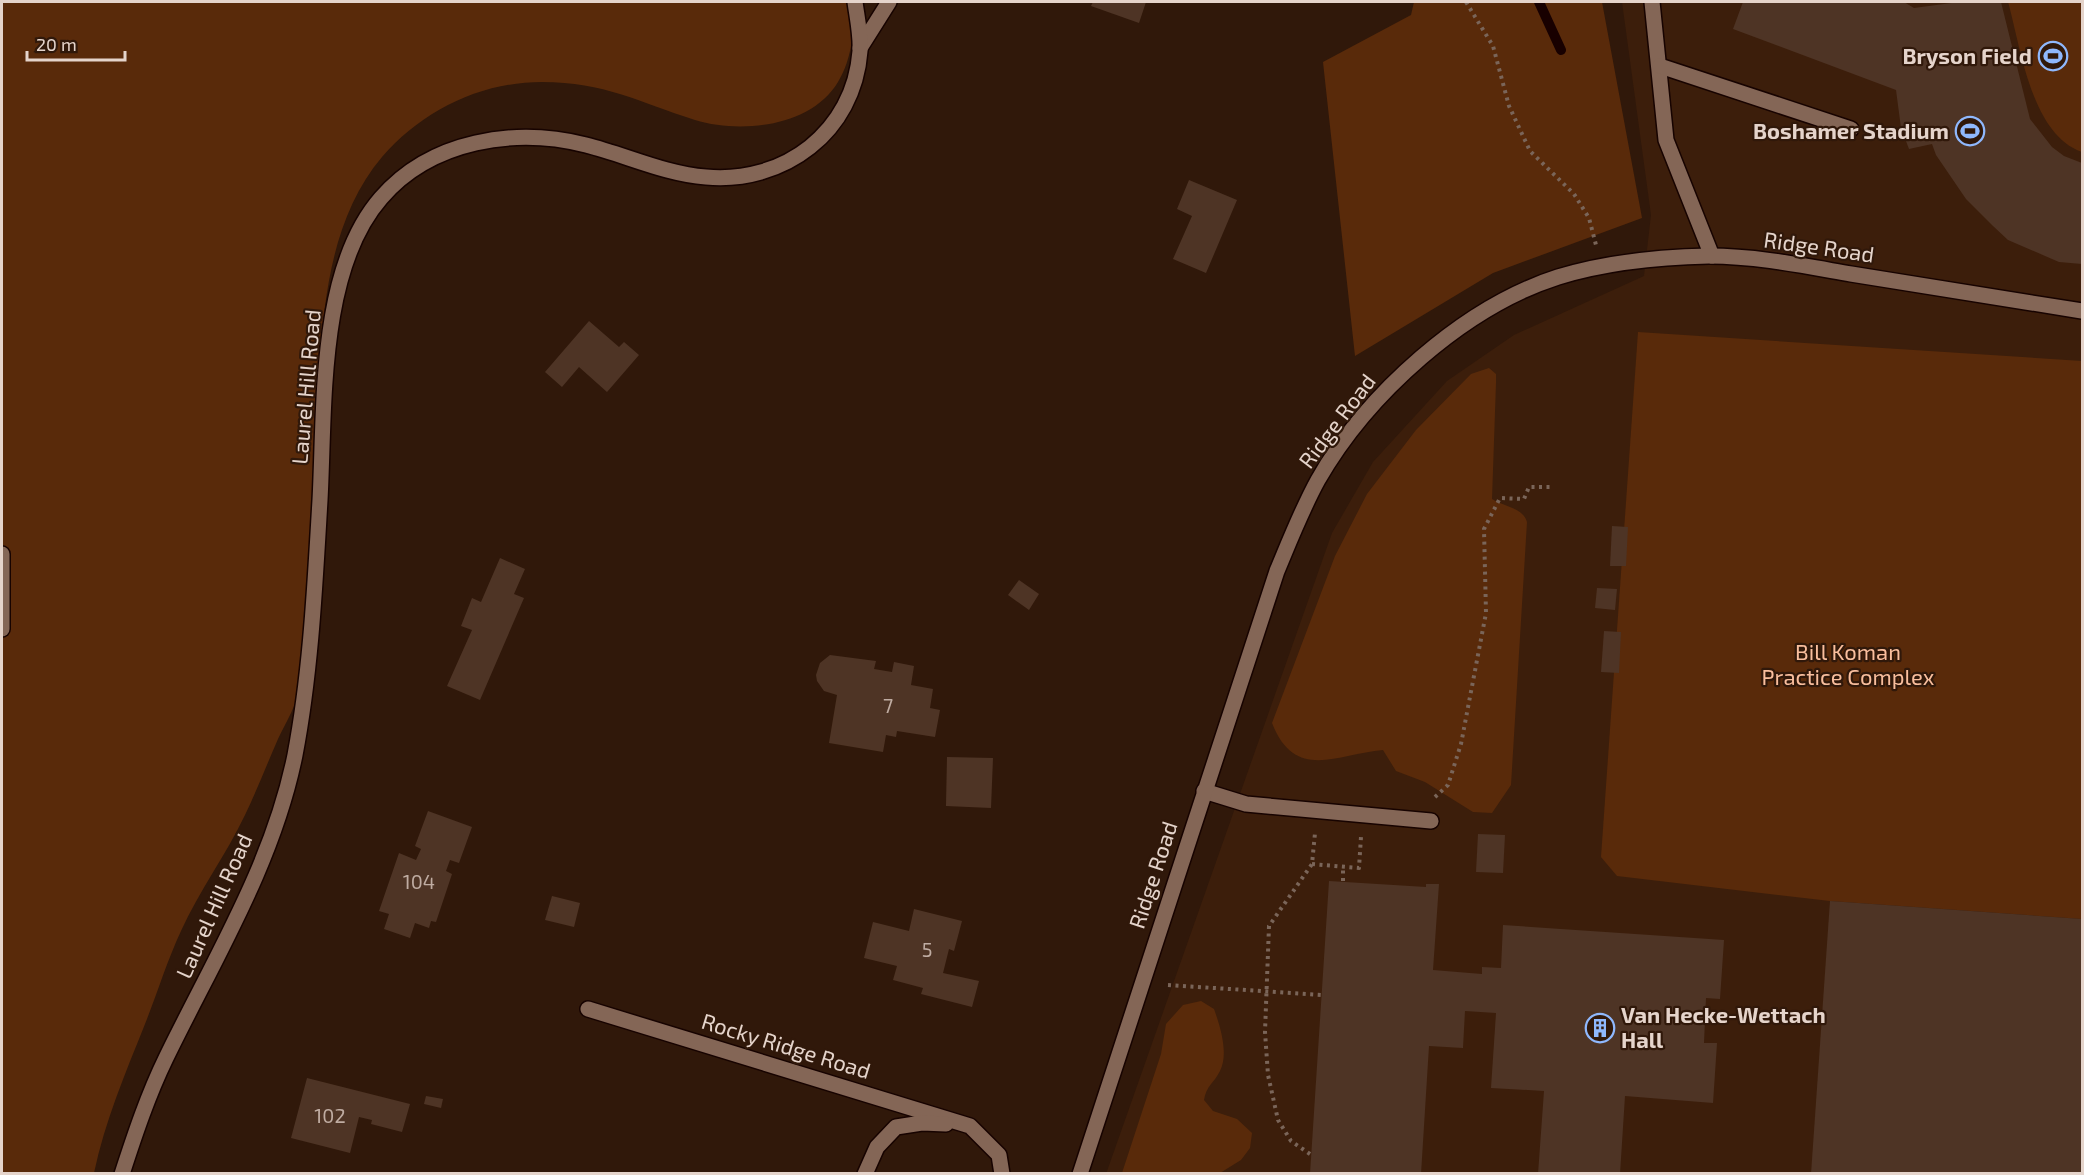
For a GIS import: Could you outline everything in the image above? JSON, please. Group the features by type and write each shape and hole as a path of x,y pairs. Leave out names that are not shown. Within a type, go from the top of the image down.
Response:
{"street":[{"name":"Laurel Hill Road","path":"122,1173 140,1117 165,1060 243,908 267,848 294,758 303,701 316,566 334,312 347,258 362,224 402,176 427,160 461,146 494,139 527,137 584,144 703,177 754,175 776,167 815,145 828,131 852,88 860,48 855,2"},
{"path":"860,48 889,2"},
{"path":"1652,2 1666,140 1712,256"},
{"path":"1660,66 1851,129"},
{"name":"Ridge Road","path":"1080,1173 1277,571 1302,510 1338,449 1375,403 1407,369 1452,333 1521,292 1557,278 1634,260 1712,256 1777,262 2082,310"},
{"path":"2,554 2,629"},
{"path":"1204,791 1246,804 1429,820"},
{"name":"Rocky Ridge Road","path":"588,1009 970,1126 999,1155 1002,1173"},
{"path":"864,1173 878,1147 896,1127 922,1123 970,1126"}],"path":[{"path":"1466,2 1493,46 1509,106 1530,151 1574,194 1589,218 1601,266"},
{"path":"1429,820 1428,803 1448,785 1461,744 1486,613 1484,529 1500,498 1524,499 1529,487 1552,487"},
{"path":"1310,1154 1299,1148 1284,1132 1272,1101 1265,1049 1269,926 1312,864 1313,853"},
{"path":"1312,864 1359,868 1359,856"},
{"path":"1343,881 1344,866"},
{"path":"1167,985 1322,994"}],"shaded area":[{"path":"1622,2 2082,2 2082,1173 1106,1174 1332,533 1373,462 1447,381 1514,335 1644,276 1651,215"}],"green space":[{"path":"2,2 854,2 850,53 838,82 826,97 811,109 793,117 753,126 713,124 603,89 564,83 519,83 475,94 434,113 415,126 382,157 360,190 343,226 332,265 325,306 310,577 299,692 245,815 188,916 176,942 116,1098 94,1173 2,1174"},
{"path":"1414,2 1602,2 1642,218 1493,273 1355,356 1323,62 1411,15"},
{"name":"Bryson Field","path":"2008,2 2082,2 2082,152 2065,142 2051,127 2040,109 2024,65"},
{"name":"Bill Koman Practice Complex","path":"1638,332 2082,361 2082,919 1830,901 1617,876 1601,857"},
{"path":"1489,368 1496,374 1492,499 1518,511 1527,522 1511,785 1492,813 1473,812 1425,782 1396,771 1383,750 1334,759 1305,759 1293,753 1281,741 1272,723 1335,556 1367,494 1416,430 1471,374"},
{"path":"1201,1001 1214,1009 1224,1048 1223,1064 1208,1088 1204,1100 1213,1111 1237,1119 1252,1133 1250,1148 1241,1160 1220,1173 1122,1173 1161,1054 1166,1024 1183,1005"}],"building":[{"path":"1093,2 1146,2 1139,23 1091,6"},
{"name":"Boshamer Stadium","path":"1743,2 1904,2 1914,8 1959,2 2001,2 2030,119 2052,147 2064,156 2082,163 2082,264 2059,262 2008,240 1966,199 1936,155 1932,144 1909,149 1901,128 1896,90 1733,29"},
{"path":"1189,180 1237,200 1206,273 1173,259 1192,216 1177,209"},
{"path":"589,321 619,347 624,342 639,355 607,392 579,367 562,387 545,372"},
{"path":"1612,526 1628,527 1626,566 1610,566"},
{"path":"500,558 525,569 514,594 524,598 480,700 447,686 472,630 461,626 472,598 481,602"},
{"path":"1019,580 1039,594 1029,610 1008,595"},
{"path":"1597,588 1617,589 1615,610 1595,608"},
{"path":"1604,631 1621,632 1619,673 1601,672"},
{"path":"830,655 876,661 874,669 892,672 894,662 914,666 911,685 933,689 930,708 940,710 935,737 897,731 896,737 886,735 883,752 829,743 837,695 824,691 816,675 820,663"},
{"path":"947,757 993,758 991,808 946,806"},
{"path":"428,811 472,827 459,863 450,860 446,871 452,874 436,922 431,921 429,928 415,923 410,938 384,929 389,914 379,911 399,853 416,860 421,849 415,846"},
{"path":"1478,834 1505,835 1503,873 1476,872"},
{"name":"Van Hecke-Wettach Hall","path":"1329,881 1426,887 1426,884 1439,884 1433,970 1482,974 1482,967 1501,968 1503,925 1724,940 1720,999 1706,998 1704,1043 1717,1043 1713,1103 1625,1096 1620,1174 1538,1174 1544,1091 1491,1088 1496,1013 1465,1011 1463,1048 1429,1046 1421,1174 1310,1174"},
{"path":"552,896 580,903 574,927 545,920"},
{"path":"1830,901 2082,919 2082,1174 1811,1174"},
{"path":"914,909 962,921 954,951 949,949 943,973 979,981 972,1007 921,994 923,988 893,980 897,966 864,958 873,922 909,931"},
{"path":"307,1078 410,1104 402,1132 371,1124 372,1120 359,1117 350,1153 291,1138"},
{"path":"426,1096 443,1099 441,1108 424,1104"}],"waterway":[{"path":"1539,2 1561,50"}],"place":[{"name":"Bryson Field","path":"2053,56"},
{"name":"Boshamer Stadium","path":"1970,131"},
{"name":"Van Hecke-Wettach Hall","path":"1600,1028"}]}
